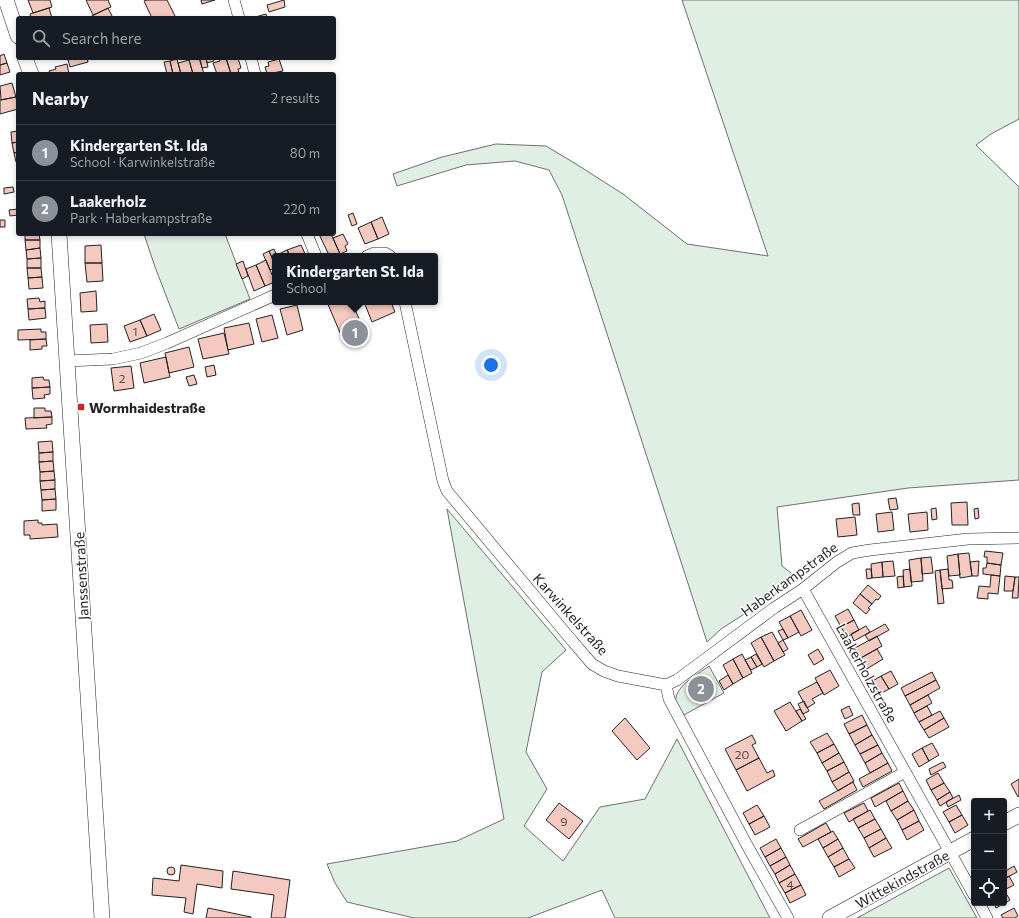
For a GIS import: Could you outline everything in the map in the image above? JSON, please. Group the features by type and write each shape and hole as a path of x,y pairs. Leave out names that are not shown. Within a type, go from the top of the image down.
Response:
{"main road":[{"path":"6,0 16,30"},
{"path":"26,60 30,72"},
{"name":"Janssenstraße","path":"59,236 102,918"},
{"path":"1007,821 1019,815"},
{"name":"Wittekindstraße","path":"830,918 971,841"}],"street":[{"path":"234,0 238,16"},
{"path":"252,60 254,72"},
{"path":"308,236 315,253"},
{"path":"67,361 113,359 141,352 167,343 272,296"},
{"name":"Karwinkelstraße","path":"406,305 443,481 447,491 592,664 604,671 618,676 666,684"},
{"name":"Haberkampstraße","path":"666,684 677,680 774,608 803,589 837,562 852,553 968,539 1019,538"},
{"name":"Laakerholzstraße","path":"803,589 971,889"},
{"path":"666,684 669,700 788,918"},
{"path":"800,830 905,772"},
{"path":"981,906 987,918"}],"green space":[{"path":"682,0 1019,0 1019,119 991,134 976,145 1019,187 1019,480 908,488 777,507 782,566 799,579 721,629 707,642 562,195 549,170 515,161 466,165 397,186 393,174 442,157 496,144 546,146 623,194 687,244 768,256"},
{"path":"145,236 226,236 250,299 179,329"},
{"path":"447,509 566,650 542,672 526,752 547,789 524,826 563,861 600,807 645,799 677,739 770,918 615,918 602,890 528,918 414,918 347,902 335,883 327,864 457,841 504,819"},
{"path":"709,666 724,693 682,716 676,705 678,693 686,682"},
{"path":"949,868 977,918 857,918"}],"building":[{"path":"28,0 50,0 52,7 33,13"},
{"path":"86,0 108,0 111,7 93,15"},
{"path":"167,0 175,16 151,16 144,1"},
{"path":"201,0 215,0 202,4"},
{"path":"284,0 285,7 269,12 267,5"},
{"path":"49,8 51,16 30,16 30,14"},
{"path":"108,8 112,16 92,16"},
{"path":"4,54 7,63 0,65 0,56"},
{"path":"68,60 88,60 88,62 70,67"},
{"path":"177,60 180,72 173,72 170,61"},
{"path":"189,60 200,60 203,72 192,72"},
{"path":"189,60 192,72 180,72 178,63"},
{"path":"200,60 206,60 208,67 202,68"},
{"path":"206,60 214,60 214,61 207,63"},
{"path":"227,60 230,72 216,72 213,63"},
{"path":"227,60 239,60 241,68 238,69 239,72 230,72"},
{"path":"279,60 283,71 266,72 265,67 269,66 268,62"},
{"path":"170,61 173,72 166,72 164,62"},
{"path":"7,63 10,72 0,75 0,65"},
{"path":"67,64 69,72 49,72 56,69 55,67"},
{"path":"12,83 16,97 1,100 0,86"},
{"path":"16,97 16,110 0,114 0,100"},
{"path":"16,131 16,142 12,143 11,132"},
{"path":"16,142 16,152 14,153 12,143"},
{"path":"13,187 14,192 4,194 4,188"},
{"path":"16,209 16,215 10,216 9,210"},
{"path":"353,213 357,224 352,226 348,215"},
{"path":"382,217 389,234 378,239 371,222"},
{"path":"0,220 5,220 5,227 0,227"},
{"path":"371,222 378,239 365,244 358,228"},
{"path":"343,234 348,244 345,246 347,251 340,253 333,238"},
{"path":"25,236 39,236 40,240 25,240"},
{"path":"320,236 332,236 340,253 328,253"},
{"path":"25,240 40,240 40,248 26,250"},
{"path":"101,245 102,263 85,263 85,246"},
{"path":"301,245 305,253 288,253 287,250"},
{"path":"40,248 41,258 27,259 26,250"},
{"path":"274,249 276,253 272,253 272,258 269,251"},
{"path":"287,250 288,253 281,253"},
{"path":"269,251 272,258 272,269 270,270 263,254"},
{"path":"41,258 41,268 27,268 27,259"},
{"path":"266,260 272,275 272,283 265,286 256,265"},
{"path":"243,261 248,276 242,279 236,264"},
{"path":"85,263 102,263 103,281 87,282"},
{"path":"256,265 265,286 254,291 246,269"},
{"path":"27,268 41,268 42,277 28,278"},
{"path":"42,277 43,288 29,289 28,278"},
{"path":"96,291 97,311 81,312 80,293"},
{"path":"39,298 40,302 45,301 45,308 28,309 27,299"},
{"path":"297,305 303,330 287,335 280,309"},
{"path":"328,305 353,305 362,326 341,335"},
{"path":"365,305 392,305 395,312 372,322"},
{"path":"45,308 46,318 29,320 28,309"},
{"path":"154,314 161,330 147,336 140,320"},
{"path":"272,315 278,338 262,342 256,319"},
{"path":"140,320 147,336 130,342 124,326"},
{"path":"249,323 254,344 228,350 224,328"},
{"path":"107,324 108,342 91,343 90,325"},
{"path":"41,329 41,332 46,332 46,339 18,340 18,330"},
{"path":"224,333 229,354 203,359 198,339"},
{"path":"46,339 47,346 42,346 42,349 30,350 30,340"},
{"path":"189,347 194,367 169,373 165,353"},
{"path":"166,357 170,377 144,383 140,363"},
{"path":"214,365 216,375 207,377 205,367"},
{"path":"131,366 134,388 114,391 111,368"},
{"path":"194,375 197,384 189,386 186,377"},
{"path":"43,377 44,380 49,380 50,387 32,388 32,378"},
{"path":"50,387 50,394 44,395 45,398 33,399 32,388"},
{"path":"34,408 45,408 45,411 51,411 52,417 34,418"},
{"path":"52,417 52,424 46,425 47,428 26,429 25,418"},
{"path":"52,441 53,452 39,453 38,442"},
{"path":"53,452 53,461 39,462 39,453"},
{"path":"53,461 54,471 40,472 39,462"},
{"path":"54,471 55,480 40,481 40,472"},
{"path":"55,480 55,489 41,490 40,481"},
{"path":"55,489 56,499 42,500 41,490"},
{"path":"896,498 898,509 890,510 888,499"},
{"path":"56,499 56,510 42,511 42,500"},
{"path":"967,502 968,525 952,525 951,503"},
{"path":"859,503 860,515 853,515 852,504"},
{"path":"936,508 937,519 932,520 931,509"},
{"path":"978,508 979,518 975,519 974,509"},
{"path":"892,512 894,530 878,532 876,514"},
{"path":"927,512 928,530 910,532 908,514"},
{"path":"855,517 857,535 838,537 836,519"},
{"path":"38,520 38,523 42,523 42,525 57,524 58,537 30,539 30,535 24,535 24,521"},
{"path":"985,551 1003,553 1001,565 987,563 987,557 984,557"},
{"path":"969,553 972,576 960,578 958,554"},
{"path":"958,554 960,575 949,576 947,556"},
{"path":"931,557 933,573 922,574 921,558"},
{"path":"921,558 923,581 911,582 909,560"},
{"path":"893,561 895,576 883,577 882,562"},
{"path":"979,561 978,576 972,576 970,562"},
{"path":"882,562 883,577 872,578 871,564"},
{"path":"987,563 1001,565 1000,576 983,574 983,568 986,568"},
{"path":"866,569 871,569 872,578 867,579"},
{"path":"910,569 912,586 904,587 903,570"},
{"path":"948,569 949,580 952,580 953,588 942,589 940,570"},
{"path":"940,570 944,603 938,604 935,571"},
{"path":"991,575 1000,576 998,594 988,593 988,599 977,598 979,586 990,587"},
{"path":"903,576 904,587 898,588 897,577"},
{"path":"1005,576 1015,577 1013,591 1004,591"},
{"path":"1015,577 1019,577 1018,598 1012,598"},
{"path":"868,585 881,596 872,604 860,594"},
{"path":"860,594 872,604 868,608 870,609 866,614 853,603"},
{"path":"848,609 854,620 841,627 835,616"},
{"path":"801,610 812,630 801,636 790,616"},
{"path":"790,616 799,632 788,638 779,622"},
{"path":"854,620 859,630 847,637 841,627"},
{"path":"885,624 889,630 869,641 865,635"},
{"path":"866,626 870,632 854,641 851,634"},
{"path":"783,629 788,638 783,640 778,631"},
{"path":"772,632 785,655 774,661 761,637"},
{"path":"877,636 882,646 859,659 853,649"},
{"path":"761,637 774,661 764,667 751,643"},
{"path":"783,640 788,649 783,652 778,643"},
{"path":"818,649 824,659 814,665 808,655"},
{"path":"877,649 883,659 865,670 859,659"},
{"path":"742,654 752,673 743,678 733,659"},
{"path":"756,654 762,664 757,667 751,657"},
{"path":"751,657 757,667 751,670 745,660"},
{"path":"733,659 743,678 733,684 723,665"},
{"path":"830,670 839,686 824,695 815,678"},
{"path":"891,671 898,684 889,689 881,676"},
{"path":"932,672 936,680 905,696 901,688"},
{"path":"728,675 733,684 724,690 719,681"},
{"path":"881,676 889,689 878,695 871,682"},
{"path":"936,680 940,688 910,705 905,696"},
{"path":"817,682 823,693 812,699 815,703 807,708 798,692"},
{"path":"928,695 932,703 914,713 910,705"},
{"path":"804,701 809,711 803,714 798,704"},
{"path":"790,702 802,721 786,731 774,711"},
{"path":"849,706 853,715 845,719 841,710"},
{"path":"927,706 932,715 919,722 914,713"},
{"path":"800,709 806,719 802,721 796,711"},
{"path":"940,711 944,718 924,730 919,722"},
{"path":"862,715 867,725 849,734 844,724"},
{"path":"625,718 650,748 637,760 612,731"},
{"path":"944,718 949,727 929,738 924,730"},
{"path":"867,725 872,735 855,745 849,734"},
{"path":"827,733 834,744 817,753 810,742"},
{"path":"752,735 756,743 752,745 759,758 736,770 725,749"},
{"path":"872,735 878,745 860,754 855,745"},
{"path":"932,743 939,755 929,761 922,748"},
{"path":"834,744 839,753 822,763 817,753"},
{"path":"878,745 882,753 865,763 860,754"},
{"path":"922,748 929,761 919,767 912,754"},
{"path":"839,753 844,762 827,771 822,763"},
{"path":"882,753 888,763 870,773 865,763"},
{"path":"759,758 767,773 773,770 775,776 747,791 736,770"},
{"path":"844,762 849,772 832,782 827,771"},
{"path":"943,762 946,767 931,775 929,769"},
{"path":"888,763 892,771 863,787 859,779"},
{"path":"849,772 854,781 838,791 832,782"},
{"path":"938,773 944,783 931,790 926,780"},
{"path":"1019,779 1019,796 1018,797 1011,784"},
{"path":"853,782 857,790 824,809 819,801"},
{"path":"899,783 903,791 875,807 871,798"},
{"path":"944,783 950,792 937,800 931,790"},
{"path":"903,791 908,801 891,811 886,801"},
{"path":"950,792 953,798 940,806 937,800"},
{"path":"959,795 961,800 948,807 946,802"},
{"path":"908,801 914,810 897,820 891,811"},
{"path":"559,803 583,821 569,839 546,820"},
{"path":"864,803 868,811 849,822 844,813"},
{"path":"757,805 764,816 749,824 743,813"},
{"path":"956,805 962,815 949,822 943,812"},
{"path":"870,810 875,819 858,828 853,819"},
{"path":"914,810 919,821 902,830 897,820"},
{"path":"962,815 968,825 955,833 949,822"},
{"path":"764,816 770,827 755,835 749,824"},
{"path":"875,819 881,829 864,838 858,828"},
{"path":"919,821 924,830 907,840 902,830"},
{"path":"826,823 831,832 803,847 798,839"},
{"path":"881,829 886,838 869,848 864,838"},
{"path":"833,831 838,839 823,848 818,839"},
{"path":"886,838 892,848 874,857 869,848"},
{"path":"776,839 781,848 765,857 760,848"},
{"path":"838,839 843,848 828,857 823,848"},
{"path":"781,848 786,857 770,866 765,857"},
{"path":"843,848 849,859 834,867 828,857"},
{"path":"786,857 790,865 775,874 770,866"},
{"path":"849,859 855,868 839,877 834,867"},
{"path":"181,865 223,871 222,888 197,884 193,914 184,912 186,898 152,895 153,878 179,881"},
{"path":"790,865 795,874 779,883 775,874"},
{"path":"1014,866 1017,872 1007,877 1007,870"},
{"path":"169,867 173,867 175,871 173,875 169,875 167,873 167,869"},
{"path":"233,871 290,880 285,918 271,918 274,895 231,889"},
{"path":"795,874 801,885 785,893 779,883"},
{"path":"1009,876 1014,885 1007,888 1007,877"},
{"path":"801,885 806,895 790,903 785,893"},
{"path":"1007,895 1010,900 1007,902"},
{"path":"208,908 251,917 251,918 206,918"},
{"path":"1014,908 1018,916 1015,918 1003,918 1001,915"}],"place":[{"name":"Kindergarten St. Ida","path":"355,333"},
{"name":"Wormhaidestraße","path":"81,407"},
{"name":"Laakerholz","path":"701,689"}]}
